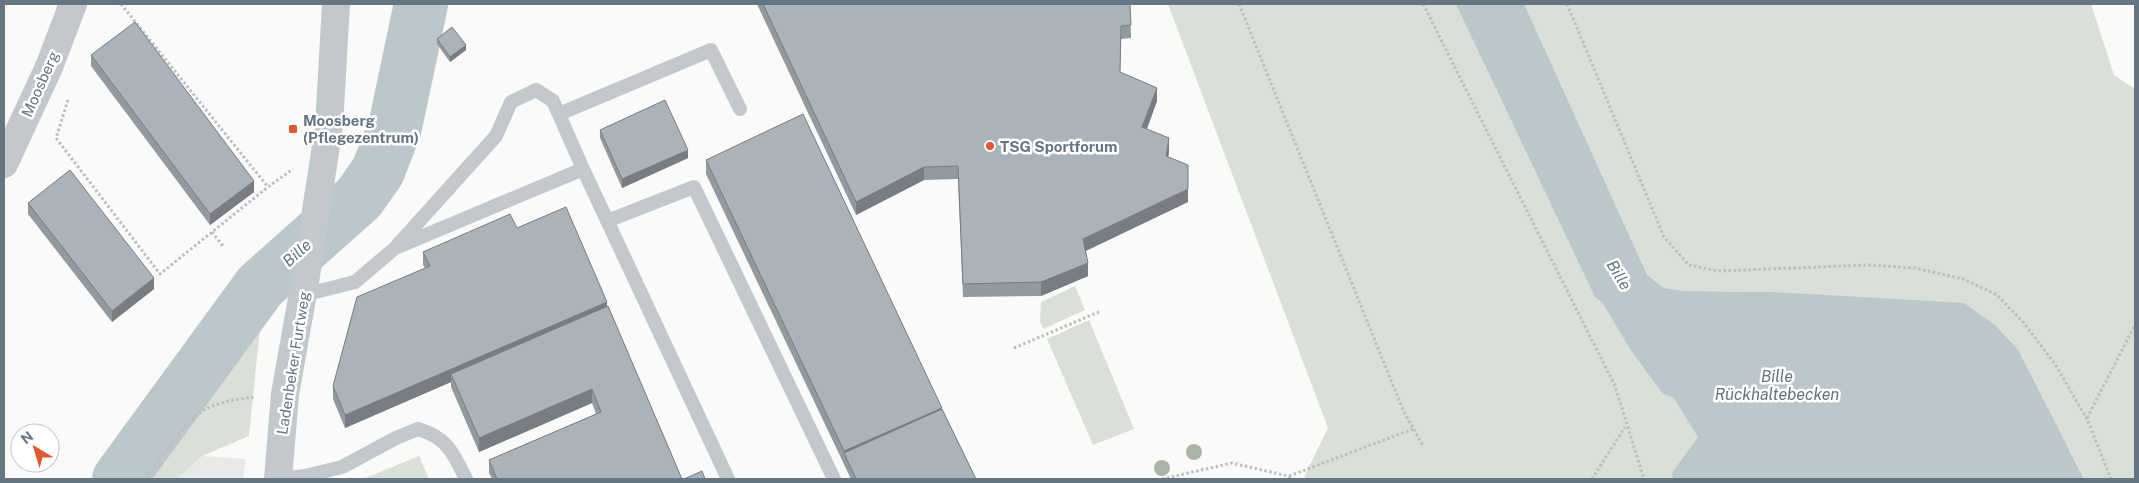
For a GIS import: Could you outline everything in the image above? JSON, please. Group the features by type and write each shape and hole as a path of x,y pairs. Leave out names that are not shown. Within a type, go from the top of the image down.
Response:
{"street":[{"name":"Moosberg","path":"4,164 48,67 73,4"},
{"path":"327,146 336,4"},
{"name":"Ladenbeker Furtweg","path":"279,479 285,394 327,146"}],"lane":[{"path":"559,114 711,50 740,109"},
{"path":"304,285 355,282 395,248 496,136 511,102 536,90 554,101 583,169 728,479"},
{"path":"395,248 583,169"},
{"path":"607,221 694,187 834,479"},
{"path":"279,479 305,476 342,466 396,438 418,429 442,439 451,449 466,479"}],"path":[{"path":"121,4 268,187"},
{"path":"1238,4 1403,410 1422,446"},
{"path":"1423,4 1615,386 1644,479"},
{"path":"1567,4 1664,237 1689,265 1718,271 1868,265 1915,268 1963,279 1997,295 2023,322 2055,364 2087,419 2111,479"},
{"path":"70,94 56,138 160,274 268,187 327,146"},
{"path":"212,232 223,246"},
{"path":"1014,348 1101,311"},
{"path":"2087,419 2135,325"},
{"path":"145,479 188,425 205,409 227,401 285,394"},
{"path":"1592,479 1626,426"},
{"path":"1288,476 1413,429"},
{"path":"1162,479 1232,463 1294,479"}],"shaded area":[{"path":"1168,4 2091,4 2114,75 2135,89 2135,479 2084,479 2069,449 1866,298 1772,292 1686,291 1664,288 1647,275 1673,397 1699,437 1673,473 1673,479 1308,479 1304,477 1328,428"},
{"path":"1075,286 1085,310 1043,329 1040,322 1041,302"},
{"path":"264,289 249,436 202,456 177,479 94,479"},
{"path":"1089,320 1134,429 1093,445 1047,339"},
{"path":"202,456 246,459 243,479 177,479"},
{"path":"419,456 429,479 363,479"}],"water":[{"name":"Bille Rückhaltebecken","path":"1456,4 1524,4 1647,275 1664,288 1686,291 1772,292 1964,303 1995,325 2018,350 2084,479 1673,479 1672,473 1698,437 1673,397 1663,394 1630,349 1602,302 1595,297"}],"building":[{"name":"TSG Sportforum","path":"763,4 1130,4 1131,25 1121,26 1120,72 1157,88 1142,127 1169,138 1166,156 1188,165 1188,189 1083,239 1088,263 1041,282 963,284 958,166 924,167 856,202"},
{"path":"135,22 254,181 210,214 91,55"},
{"path":"452,27 466,45 450,57 437,39"},
{"path":"665,100 688,150 622,179 600,130"},
{"path":"803,114 942,408 844,451 706,160"},
{"path":"70,170 154,278 112,311 28,203"},
{"path":"566,207 607,302 345,415 333,386 357,297 430,266 423,252 510,214 517,228"},
{"path":"608,306 682,479 497,479 489,460 601,412 592,389 479,438 451,374"},
{"path":"942,409 976,479 856,479 844,453"},
{"path":"702,471 705,479 684,479"}],"waterway":[{"name":"Bille","path":"119,479 260,286 359,198 378,171 395,127 421,4"}],"place":[{"name":"Moosberg (Pflegezentrum)","path":"293,129"},
{"name":"TSG Sportforum","path":"990,146"}]}
